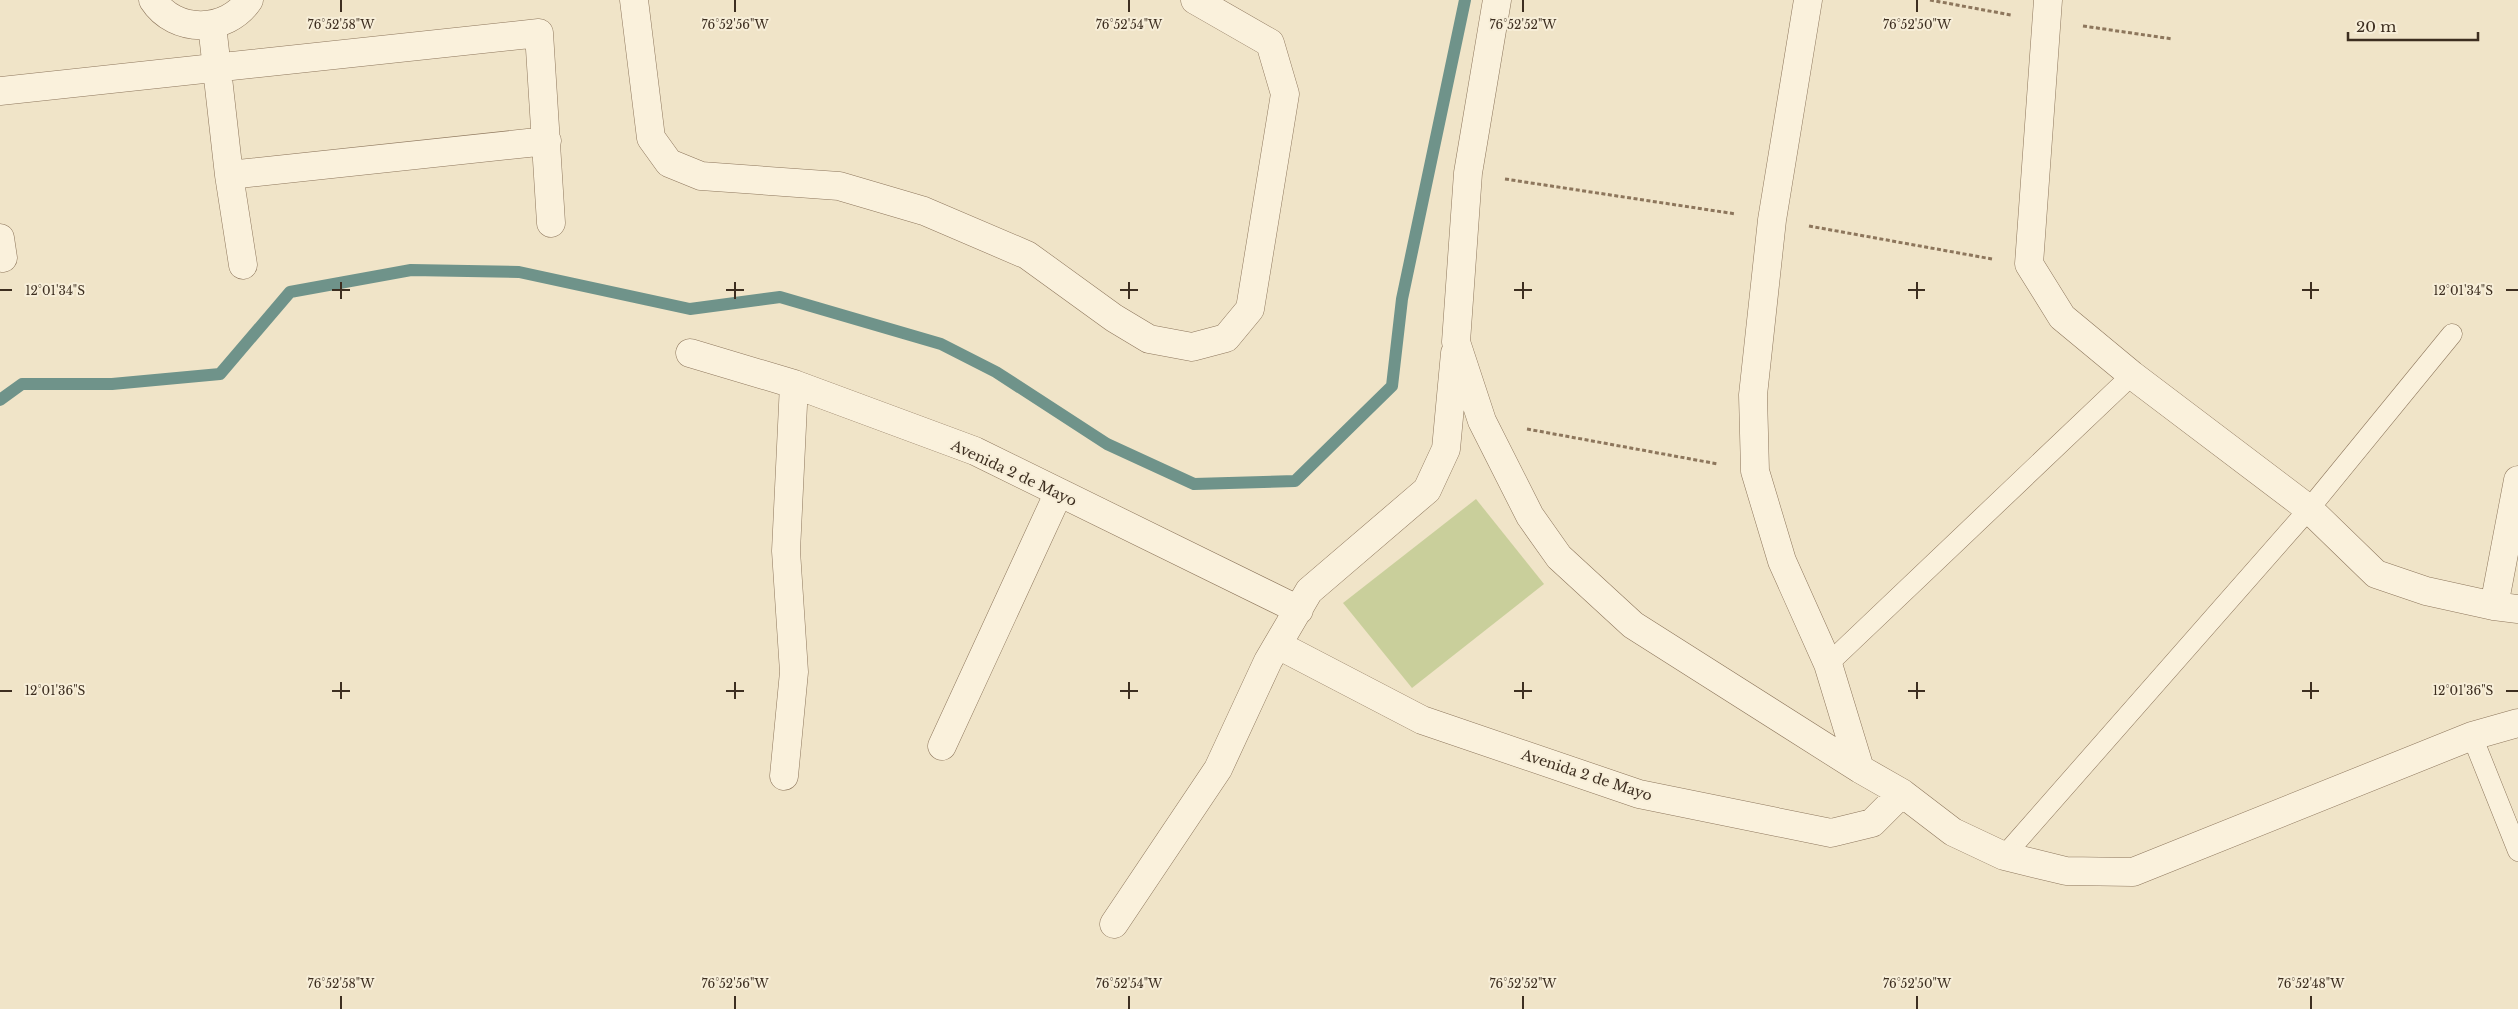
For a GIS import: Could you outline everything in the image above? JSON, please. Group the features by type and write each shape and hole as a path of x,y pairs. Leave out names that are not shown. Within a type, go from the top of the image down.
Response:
{"street":[{"path":"153,0 157,7 173,19 192,25 212,25 230,19 250,0"},
{"path":"634,0 651,138 669,163 701,176 838,186 924,211 1027,255 1114,318 1149,339 1192,347 1226,338 1250,309 1285,94 1270,43 1195,0"},
{"path":"1114,924 1218,769 1278,645 1309,591 1427,490 1446,449 1468,173 1497,0"},
{"path":"1808,0 1772,220 1753,395 1755,471 1782,561 1828,664 1860,770"},
{"path":"2048,0 2029,264 2062,317 2132,375 2308,509 2376,574 2426,591 2506,607 2518,480"},
{"path":"212,25 219,68 229,175 243,265"},
{"path":"0,91 539,33 551,223"},
{"path":"229,175 547,140"},
{"path":"1456,342 1482,421 1530,516 1559,557 1633,625 1860,770 1902,793 1953,832 2004,856 2066,871 2133,872 2472,736 2518,723"},
{"name":"Avenida 2 de Mayo","path":"690,353 794,384 975,451 1058,494 1299,610"},
{"path":"784,776 794,672 786,551 794,384"},
{"path":"942,746 1058,494"},
{"name":"Avenida 2 de Mayo","path":"1278,645 1422,720 1639,794 1831,833 1872,824 1902,793"}],"lane":[{"path":"2004,856 2308,509 2452,334"},
{"path":"1828,664 2132,375"},
{"path":"2472,736 2518,851"}],"path":[{"path":"1482,421 1755,471"}],"green space":[{"path":"1476,499 1544,584 1412,688 1343,603"}],"waterway":[{"path":"0,400 22,384 112,384 220,374 290,292 411,270 519,272 690,309 780,297 941,344 996,372 1107,444 1194,484 1295,481 1392,386 1402,299 1465,0"}]}
